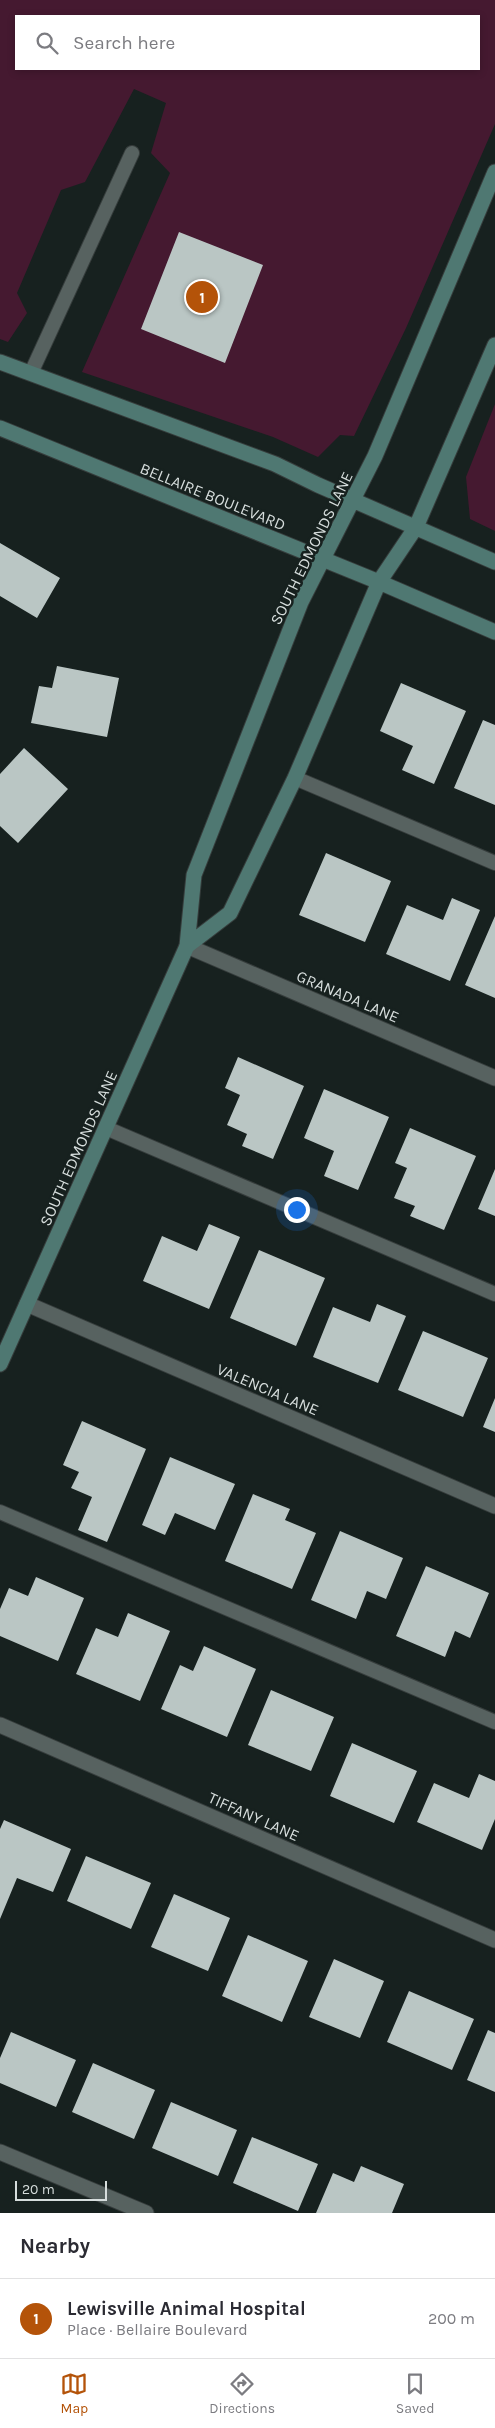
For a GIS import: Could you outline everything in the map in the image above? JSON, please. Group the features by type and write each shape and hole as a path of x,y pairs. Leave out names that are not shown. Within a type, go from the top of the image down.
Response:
{"main road":[{"name":"SOUTH EDMONDS LANE","path":"0,1364 187,946 194,875 301,602 375,456 495,172"},
{"name":"SOUTH EDMONDS LANE","path":"187,946 230,913 295,778 380,582 416,527 495,345"},
{"path":"0,362 275,464 352,500 495,562"},
{"name":"BELLAIRE BOULEVARD","path":"0,428 322,558 495,632"}],"street":[{"name":"GRANADA LANE","path":"187,946 495,1078"},
{"name":"VALENCIA LANE","path":"27,1304 495,1506"},
{"name":"TIFFANY LANE","path":"0,1725 495,1940"},
{"path":"0,2152 146,2213"}],"lane":[{"path":"31,373 132,153"},
{"path":"295,778 495,863"},
{"path":"106,1128 495,1294"},
{"path":"0,1512 495,1722"}],"shaded area":[{"path":"0,0 495,0 495,124 406,328 354,436 340,435 318,457 273,437 82,372 170,173 151,153 166,103 134,89 85,182 61,190 17,293 27,313 8,342 0,339"},
{"path":"495,404 495,531 470,519 466,477"}],"building":[{"path":"179,232 263,265 225,363 141,329"},
{"path":"0,543 60,578 37,618 0,596"},
{"path":"57,666 119,678 107,737 31,723 39,686 52,688"},
{"path":"401,683 466,711 434,784 402,770 413,746 380,731"},
{"path":"483,720 495,725 495,805 454,788"},
{"path":"24,748 68,789 18,843 0,826 0,774"},
{"path":"326,853 391,881 365,942 299,915"},
{"path":"452,898 480,910 450,981 386,954 407,905 443,920"},
{"path":"495,916 495,998 465,985"},
{"path":"238,1057 304,1086 273,1159 242,1146 247,1134 227,1125 240,1095 225,1088"},
{"path":"324,1089 389,1117 358,1190 324,1176 334,1151 304,1138"},
{"path":"410,1128 476,1156 444,1230 410,1216 415,1206 394,1198 407,1168 395,1163"},
{"path":"495,1169 495,1216 478,1209"},
{"path":"209,1224 240,1237 209,1309 143,1281 162,1236 197,1251"},
{"path":"259,1250 325,1278 296,1346 230,1318"},
{"path":"377,1304 406,1316 378,1383 313,1357 333,1307 370,1322"},
{"path":"423,1331 488,1358 463,1417 398,1390"},
{"path":"495,1398 495,1432 483,1427"},
{"path":"82,1421 146,1449 107,1542 78,1530 92,1497 71,1488 79,1472 63,1465"},
{"path":"170,1457 235,1484 215,1530 175,1513 165,1535 142,1525"},
{"path":"253,1494 290,1509 285,1520 316,1533 292,1589 225,1561"},
{"path":"340,1531 403,1558 386,1599 367,1591 356,1619 311,1600"},
{"path":"426,1566 489,1593 470,1638 455,1631 445,1657 396,1636"},
{"path":"36,1577 84,1598 58,1661 0,1636 0,1609 9,1588 28,1596"},
{"path":"128,1613 170,1631 140,1701 76,1674 96,1628 118,1637"},
{"path":"204,1646 256,1669 227,1737 161,1709 180,1665 193,1671"},
{"path":"271,1690 334,1717 311,1771 248,1745"},
{"path":"352,1743 417,1771 394,1823 330,1796"},
{"path":"479,1774 495,1781 495,1819 482,1850 417,1822 434,1783 469,1798"},
{"path":"4,1820 71,1849 53,1892 17,1878 0,1919 0,1829"},
{"path":"86,1856 151,1883 131,1929 67,1901"},
{"path":"174,1894 230,1918 208,1971 151,1947"},
{"path":"248,1935 308,1961 282,2022 222,1996"},
{"path":"334,1959 384,1981 360,2038 309,2017"},
{"path":"409,1991 474,2019 452,2070 387,2042"},
{"path":"488,2030 495,2033 495,2092 467,2080"},
{"path":"11,2032 76,2060 56,2107 0,2083 0,2058"},
{"path":"93,2063 155,2090 134,2139 72,2112"},
{"path":"171,2102 237,2130 218,2176 152,2148"},
{"path":"252,2137 318,2164 298,2211 233,2183"},
{"path":"361,2166 404,2184 392,2213 316,2213 333,2173 354,2182"}],"place":[{"name":"Lewisville Animal Hospital","path":"202,297"}]}
